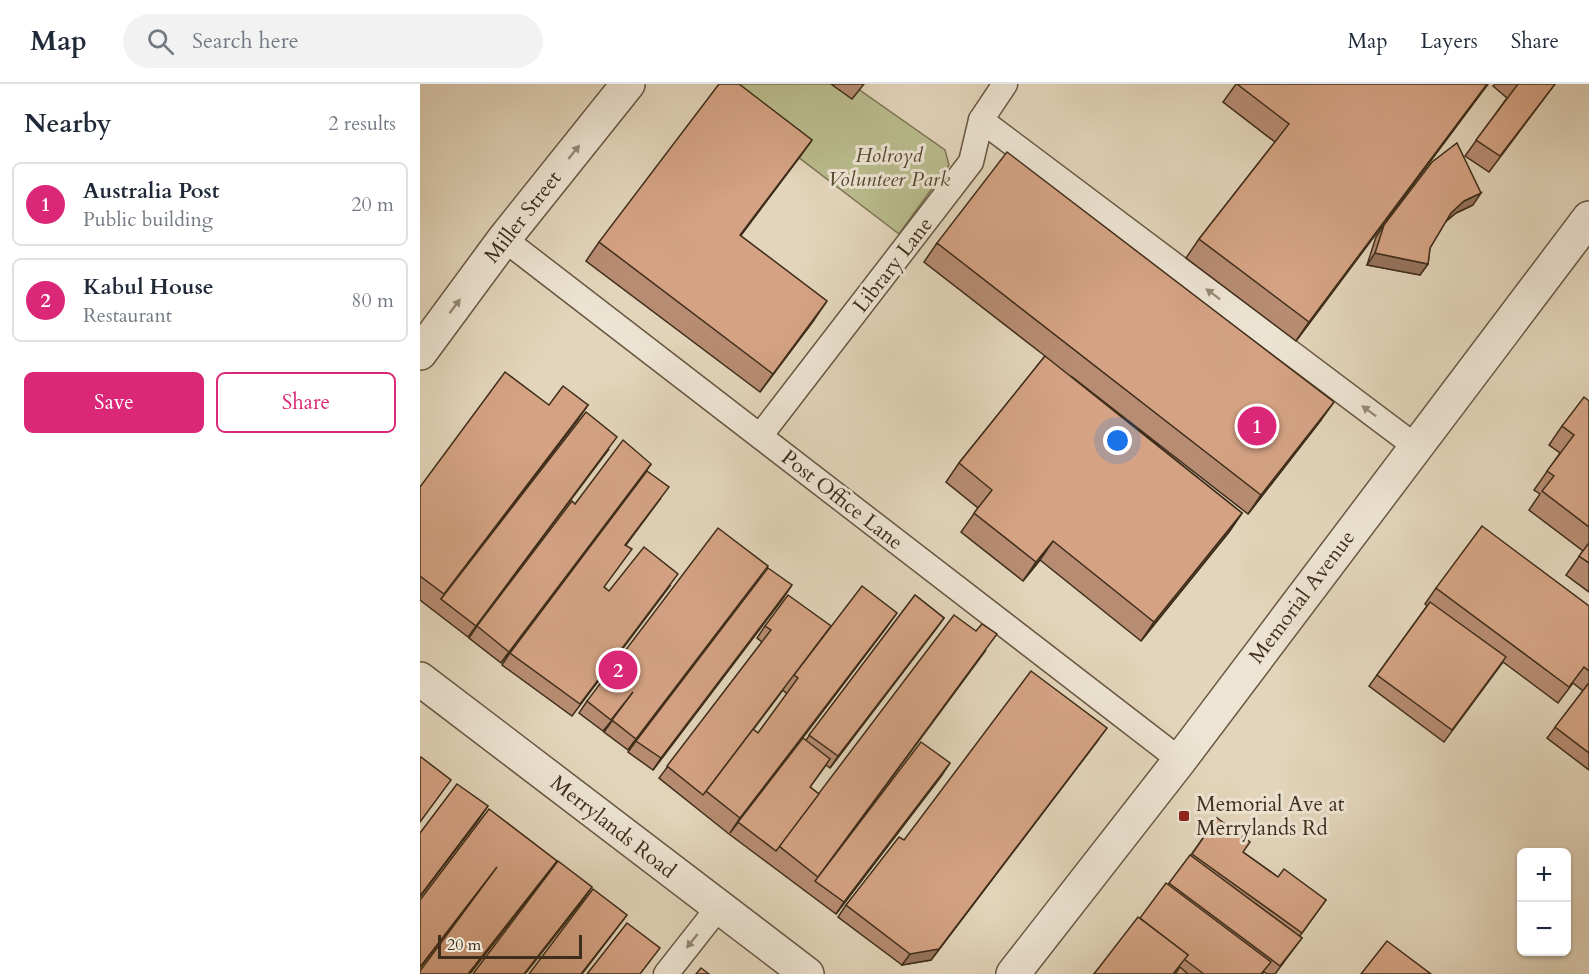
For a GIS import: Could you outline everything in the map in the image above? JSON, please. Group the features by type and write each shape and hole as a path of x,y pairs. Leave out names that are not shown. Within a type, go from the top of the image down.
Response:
{"street":[{"name":"Miller Street","path":"420,352 504,239 628,84"},
{"name":"Memorial Avenue","path":"1013,974 1180,760 1589,218"},
{"name":"Merrylands Road","path":"420,679 807,974"}],"lane":[{"name":"Library Lane","path":"760,436 971,162 981,120 1005,84"},
{"path":"981,120 1415,446"},
{"name":"Post Office Lane","path":"504,239 1180,760"},
{"path":"666,974 718,908"}],"green space":[{"name":"Holroyd Volunteer Park","path":"727,84 851,84 945,150 949,165 899,234 718,96"}],"building":[{"path":"719,84 739,84 812,140 740,235 827,301 773,374 599,242"},
{"path":"1237,84 1487,84 1309,322 1199,239 1289,124"},
{"path":"1518,84 1555,84 1500,156 1476,140"},
{"path":"1457,143 1481,193 1464,201 1451,213 1430,248 1428,264 1375,253 1384,225 1432,162"},
{"path":"1007,152 1334,402 1261,495 937,243"},
{"path":"1045,356 1242,513 1154,622 1053,541 1036,562 974,513 992,490 959,463"},
{"path":"505,372 549,405 563,386 588,405 444,594 420,576 420,487"},
{"path":"1584,397 1589,401 1589,527 1542,491 1554,476 1547,471 1574,435 1562,426"},
{"path":"586,412 617,437 476,626 441,599"},
{"path":"623,440 651,464 509,652 477,626 572,501 575,504"},
{"path":"647,471 669,487 625,545 632,549 604,587 609,591 644,547 678,574 580,704 510,653"},
{"path":"1482,526 1589,606 1589,671 1584,667 1569,687 1436,588"},
{"path":"718,528 768,566 636,739 612,720 633,692 611,720 587,701"},
{"path":"1589,543 1589,563 1579,556"},
{"path":"768,568 792,585 661,758 636,741"},
{"path":"862,586 897,613 740,818 706,791 753,729 758,733 798,678 794,675"},
{"path":"788,595 831,626 703,795 667,766 771,630 765,626"},
{"path":"915,595 944,618 838,756 809,735"},
{"path":"1430,602 1506,657 1452,730 1377,675"},
{"path":"954,615 976,631 982,624 997,634 818,877 779,846"},
{"path":"1031,671 1107,728 939,949 910,954 846,905 899,837 904,840"},
{"path":"1589,685 1589,753 1555,727"},
{"path":"803,738 830,759 810,787 819,794 776,851 738,822"},
{"path":"921,742 950,763 844,902 815,881"},
{"path":"420,758 451,780 420,822"},
{"path":"457,784 488,806 420,896 420,833"},
{"path":"489,809 557,861 468,974 420,974 497,867 420,967 420,900"},
{"path":"1217,818 1250,842 1243,852 1278,877 1284,869 1326,900 1302,933 1192,854"},
{"path":"1190,855 1302,938 1280,966 1169,883"},
{"path":"558,861 592,887 524,974 473,974"},
{"path":"1166,883 1271,962 1261,974 1204,974 1184,959 1188,955 1140,918"},
{"path":"593,889 627,915 581,974 529,974"},
{"path":"1138,917 1188,955 1173,974 1094,974"},
{"path":"627,923 660,948 640,974 587,974"},
{"path":"1387,941 1431,974 1361,974"},
{"path":"1180,967 1188,974 1175,974"},
{"path":"701,968 709,974 696,974"}],"place":[{"name":"Australia Post","path":"1257,426"},
{"name":"Kabul House","path":"618,670"},
{"name":"Memorial Ave at Merrylands Rd","path":"1184,816"}]}
